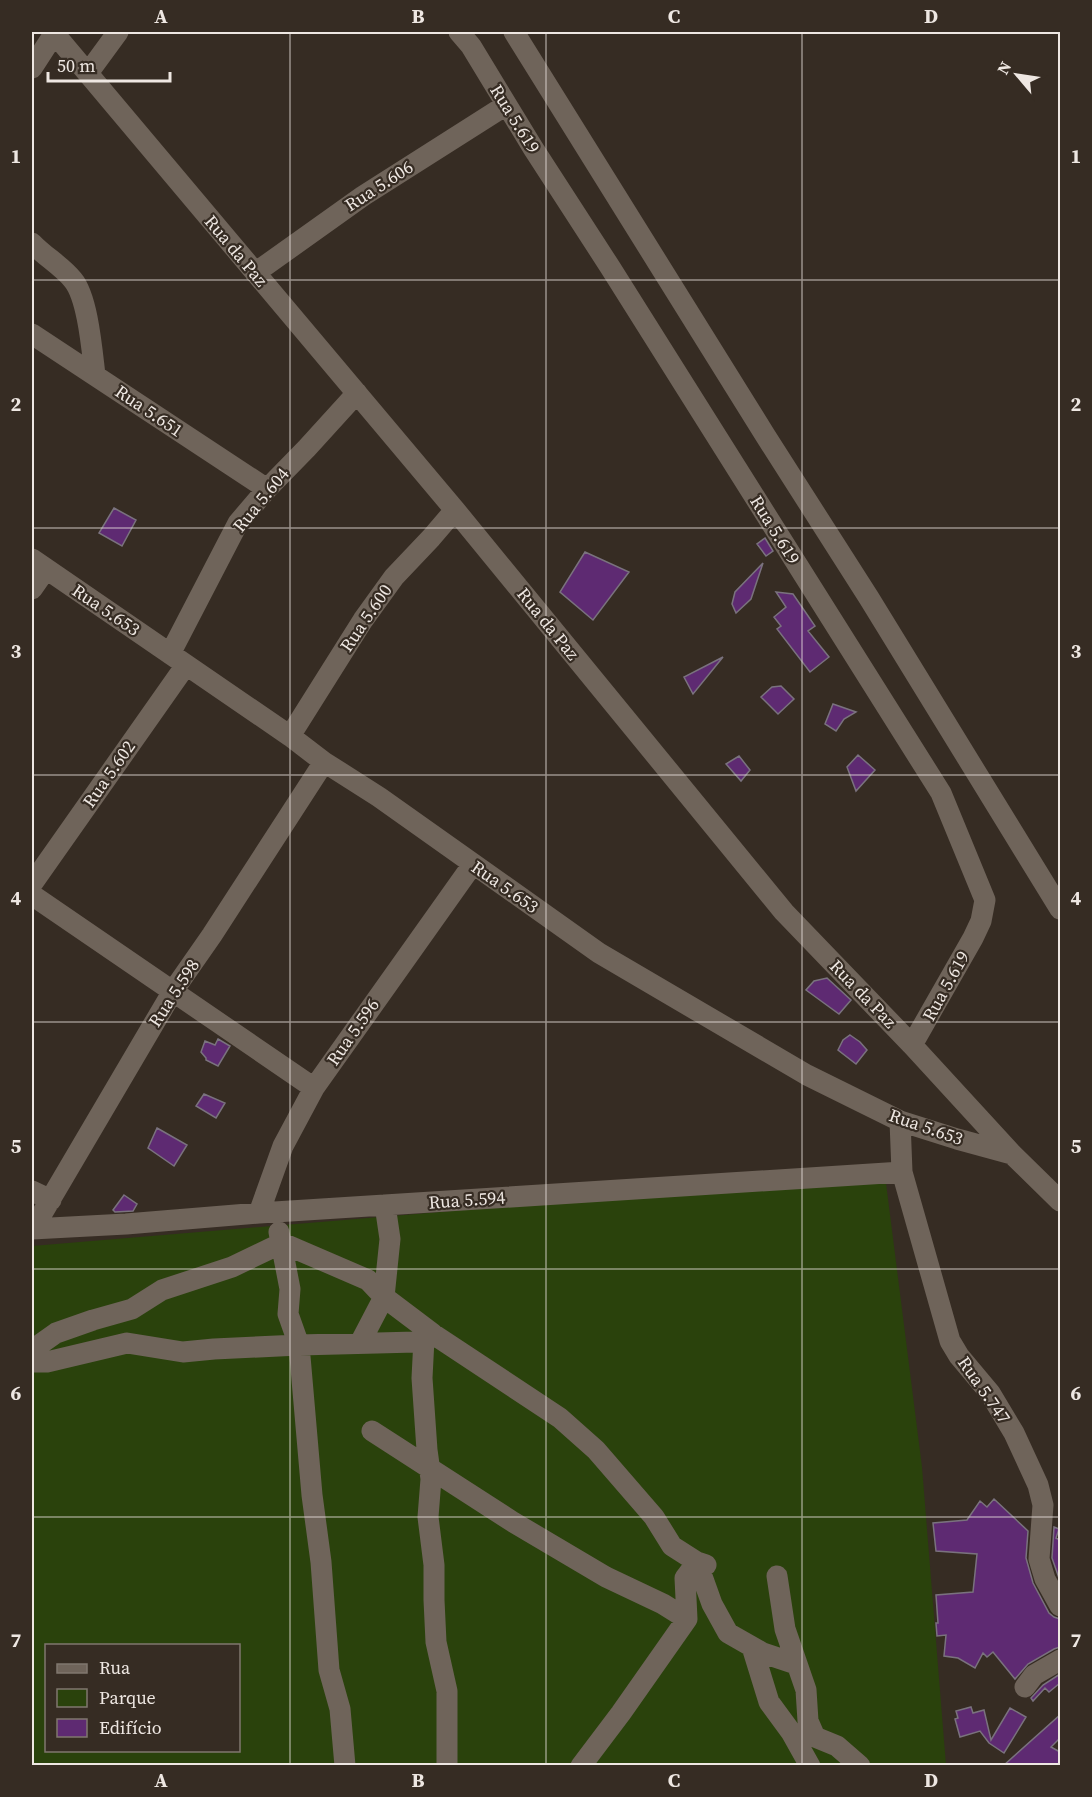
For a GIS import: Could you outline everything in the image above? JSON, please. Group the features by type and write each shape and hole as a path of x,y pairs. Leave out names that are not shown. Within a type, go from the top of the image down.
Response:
{"street":[{"path":"88,73 118,32"},
{"name":"Rua 5.619","path":"459,32 471,46 941,793 985,900 981,921 973,938 912,1046"},
{"path":"514,32 869,598 1060,909"},
{"path":"32,68 53,33"},
{"name":"Rua da Paz","path":"53,33 455,510 784,912 1012,1154 1060,1201"},
{"name":"Rua 5.606","path":"255,273 363,196 506,105"},
{"path":"32,243 74,281 82,299 95,375"},
{"name":"Rua 5.651","path":"32,334 267,489"},
{"name":"Rua 5.604","path":"178,659 238,523 357,393"},
{"name":"Rua 5.600","path":"290,736 363,620 394,577 455,510"},
{"path":"32,589 39,564"},
{"name":"Rua 5.653","path":"39,564 599,952 807,1075 900,1122 1012,1154"},
{"name":"Rua 5.602","path":"32,884 178,659"},
{"name":"Rua 5.598","path":"32,1229 173,991 324,762"},
{"name":"Rua 5.596","path":"267,1213 283,1146 314,1088 473,864"},
{"path":"32,895 314,1088"},
{"name":"Rua 5.747","path":"900,1122 902,1172 950,1341 959,1356 990,1393 1014,1433 1038,1485 1043,1505 1039,1559 1045,1579 1060,1606"},
{"name":"Rua 5.594","path":"32,1229 902,1172"},
{"path":"32,1191 51,1200"},
{"path":"360,1343 384,1297 390,1239 385,1205"},
{"path":"267,1213 282,1243 290,1289 288,1314 299,1344 312,1495 321,1562 328,1670 340,1709 345,1766"},
{"path":"32,1350 56,1333 132,1309 162,1290 232,1268 282,1243 368,1280 428,1336 560,1418 596,1450 654,1517 672,1546 701,1563 712,1604 728,1633 763,1653 796,1664"},
{"path":"32,1362 47,1362 127,1343 183,1352 299,1344 416,1342 428,1336"},
{"path":"428,1336 422,1378 431,1479 429,1517 434,1564 436,1642 447,1691 447,1766"},
{"path":"372,1431 513,1522 606,1577 663,1604 687,1619"},
{"path":"581,1766 687,1619 685,1578 701,1563"},
{"path":"777,1576 785,1629 806,1690 808,1721 816,1737 837,1746 860,1766"},
{"path":"752,1647 769,1702 791,1732 810,1766"},
{"path":"1025,1687 1034,1675 1060,1660"}],"green space":[{"path":"885,1175 922,1467 946,1765 32,1766 32,1246"}],"building":[{"path":"114,508 136,520 122,546 99,533"},
{"path":"765,538 773,551 766,556 757,544"},
{"path":"585,552 629,572 593,620 560,592"},
{"path":"763,563 751,599 736,613 732,604 735,592"},
{"path":"776,592 793,594 815,626 808,631 829,657 810,672 777,629 781,626 774,617 786,607"},
{"path":"723,657 693,694 684,677"},
{"path":"781,686 794,699 778,714 761,697 772,687"},
{"path":"833,704 856,712 844,719 836,731 825,724"},
{"path":"858,755 875,770 856,791 847,767"},
{"path":"739,756 750,770 741,781 726,764"},
{"path":"827,978 851,1000 839,1014 806,990 814,981"},
{"path":"850,1035 867,1050 856,1064 838,1050 843,1040"},
{"path":"218,1039 230,1046 218,1066 206,1060 201,1052 205,1041 215,1045"},
{"path":"204,1094 225,1103 216,1118 196,1106"},
{"path":"157,1128 187,1145 174,1166 148,1148"},
{"path":"124,1195 137,1204 133,1211 115,1212 113,1210"},
{"path":"994,1499 1028,1531 1026,1558 1033,1583 1049,1613 1060,1619 1060,1647 1028,1664 1015,1679 993,1652 987,1657 983,1653 975,1668 958,1658 944,1656 946,1635 937,1636 936,1595 973,1592 977,1554 936,1551 933,1523 967,1520 980,1501 987,1507"},
{"path":"1054,1527 1059,1529 1056,1538 1060,1540 1060,1581 1052,1558"},
{"path":"1060,1674 1060,1683 1049,1692 1045,1688 1033,1701 1031,1698 1043,1685"},
{"path":"971,1707 973,1713 984,1710 991,1740 1010,1708 1026,1717 1004,1753 989,1743 980,1731 960,1737 955,1719 958,1718 956,1711"},
{"path":"1060,1715 1060,1738 1051,1747 1060,1752 1060,1766 1003,1766"}]}
